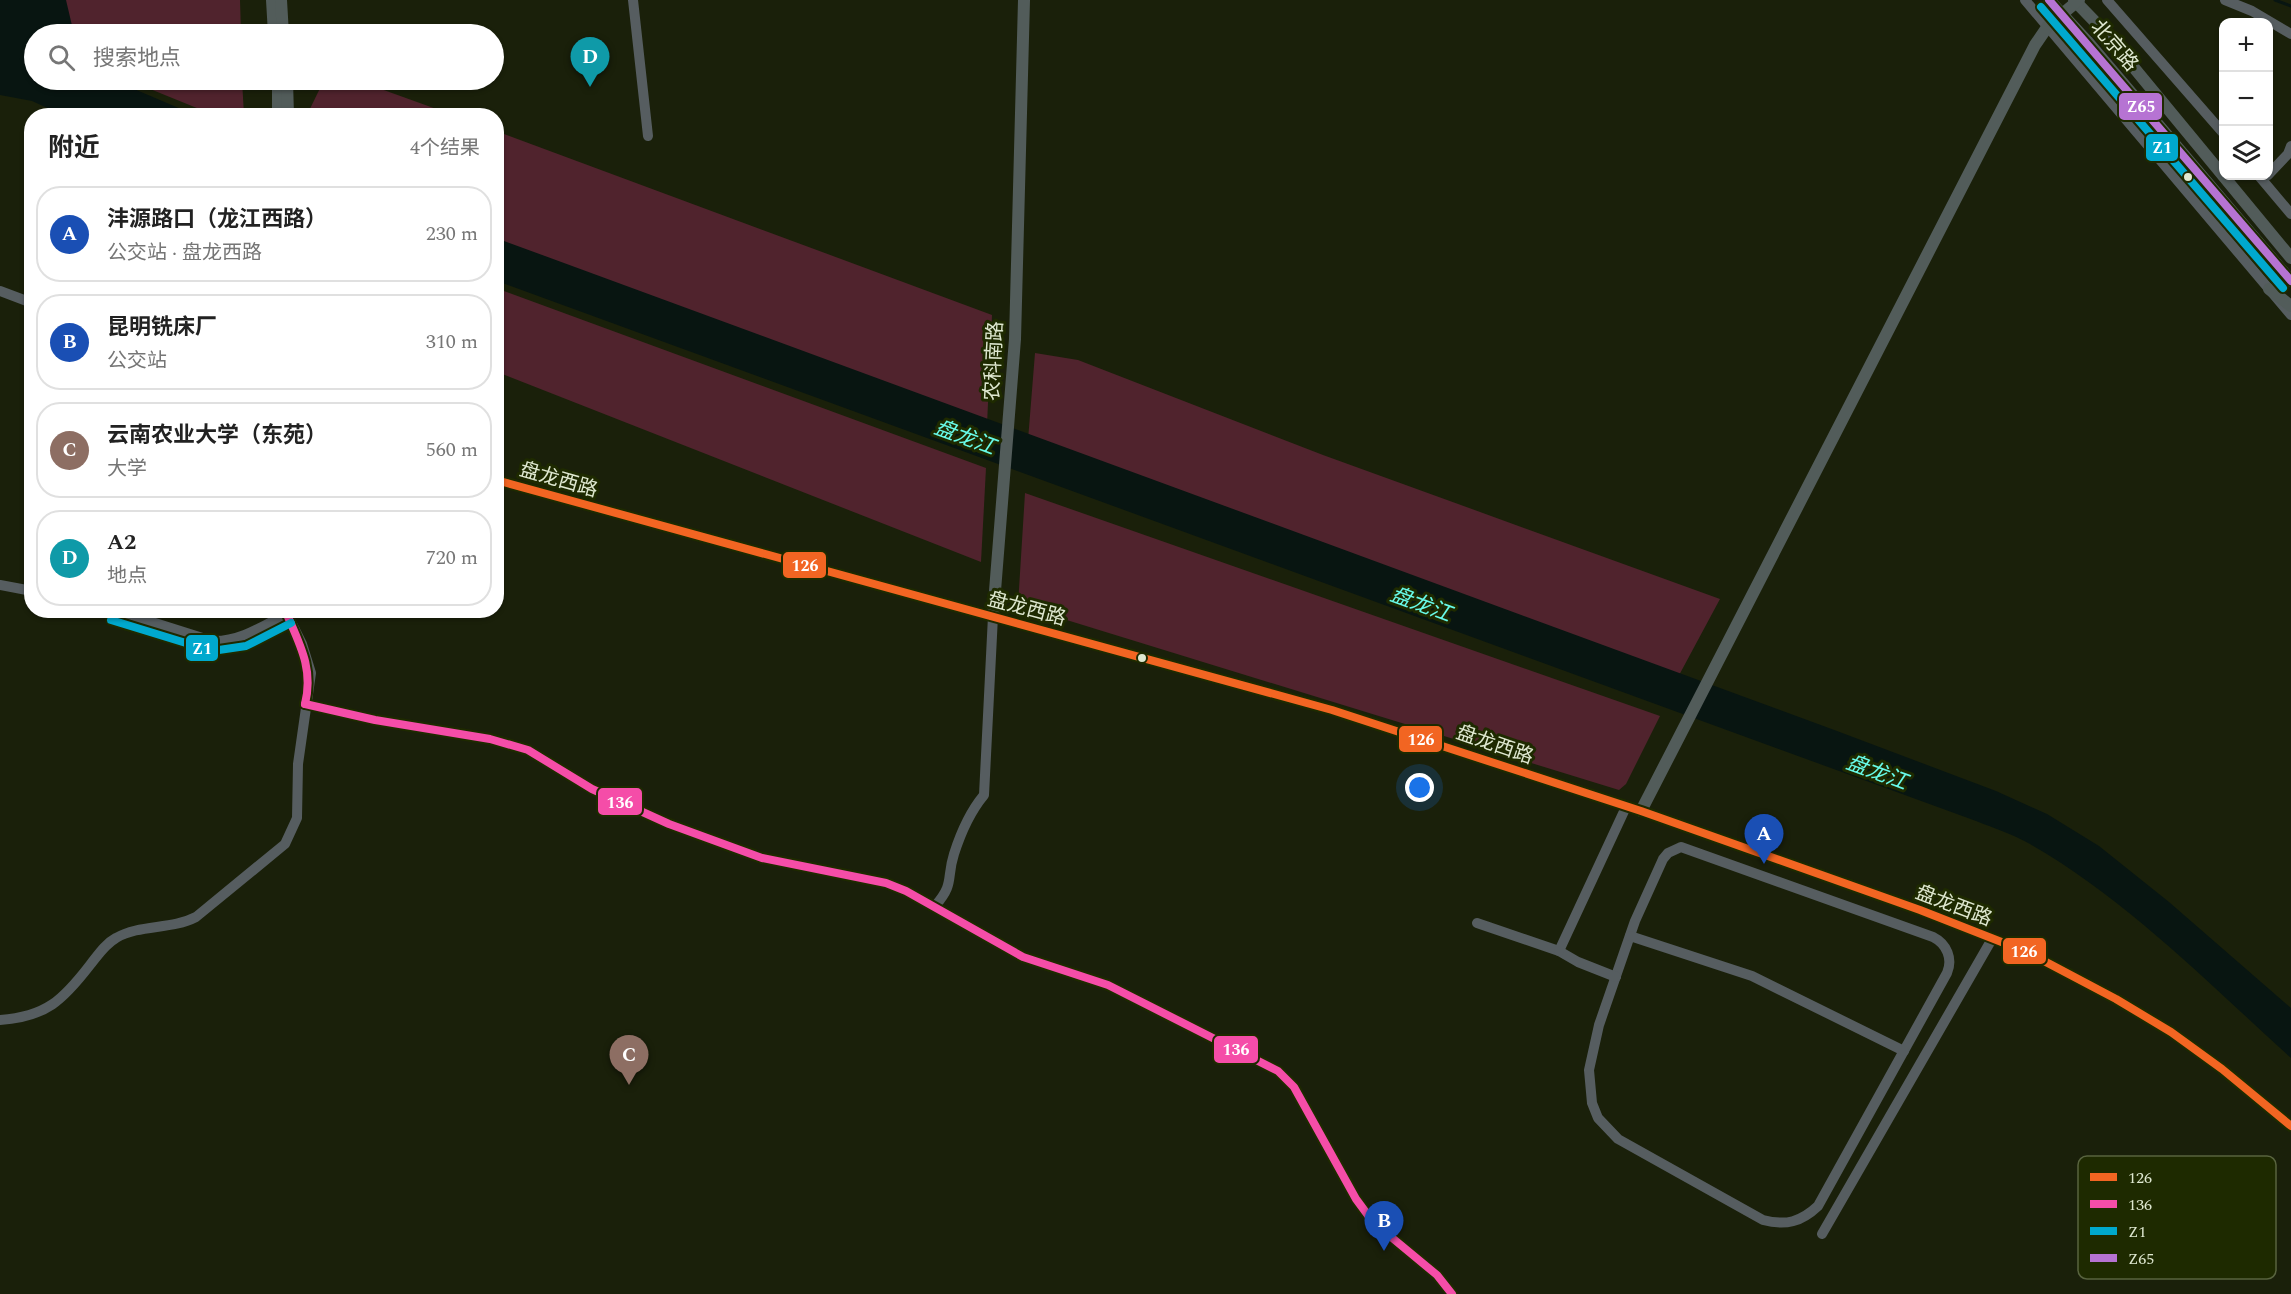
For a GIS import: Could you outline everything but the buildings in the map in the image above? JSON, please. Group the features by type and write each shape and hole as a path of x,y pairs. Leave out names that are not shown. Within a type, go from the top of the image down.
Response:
{"main road":[{"path":"272,0 273,24"},
{"path":"281,0 282,24"},
{"name":"农科南路","path":"993,616 1011,402 1024,0"},
{"name":"北京路","path":"2049,0 2291,281"},
{"path":"1641,811 1690,720 2030,55 2048,26 2077,1"},
{"name":"北京路","path":"2077,1 2291,258"},
{"path":"278,90 278,108"},
{"path":"287,90 288,108"},
{"path":"2269,289 2291,306"}],"street":[{"path":"633,0 648,136"},
{"path":"2025,0 2291,315"},
{"path":"2107,0 2219,129"},
{"path":"2225,0 2252,11 2291,34"},
{"path":"2273,168 2288,154 2291,146"},
{"path":"2266,180 2291,214"},
{"path":"0,291 24,300"},
{"name":"盘龙西路","path":"504,482 943,605 993,616 1332,710 1641,811 2027,952 2116,999 2171,1032 2222,1069 2291,1126"},
{"path":"0,585 24,590"},
{"name":"农科南路","path":"935,906 951,884 953,857 968,815 984,795 993,616"},
{"path":"140,618 212,640 223,641 238,639 275,618"},
{"path":"0,1020 22,1018 46,1009 72,988 114,939 125,933 184,923 196,916 285,844 297,818 298,764 311,673 302,644 289,618"},
{"path":"305,704 375,720 490,739 528,750 592,789 669,824 762,858 886,884 935,906 1023,957 1108,985 1198,1028 1278,1071 1294,1087 1356,1199 1373,1222 1437,1275 1452,1294"},
{"path":"1559,951 1626,807"},
{"path":"1681,847 1934,937 1944,946 1949,968 1818,1206 1800,1220 1789,1223 1763,1220 1645,1157 1618,1140 1598,1118 1588,1088 1589,1070 1599,1025 1616,977 1630,936 1663,859 1668,852 1681,847"},
{"path":"1477,923 1559,951 1578,962 1616,977"},
{"path":"1630,936 1752,976 1904,1051"},
{"path":"1822,1234 1992,939"}],"shaded area":[{"path":"0,0 240,0 241,24 24,24"},
{"path":"153,90 243,90 244,108 197,108"},
{"path":"319,90 384,90 434,108 310,108"},
{"path":"504,134 992,315 987,425 504,247"},
{"path":"504,291 986,468 981,562 504,375"},
{"path":"1035,353 1078,360 1323,455 1720,599 1677,679 1028,440"},
{"path":"1025,493 1660,716 1626,784 1619,790 1018,605"}],"water":[{"path":"0,0 66,0 72,24 24,24 24,90 136,90 179,108 48,108 32,101 0,95"},
{"name":"盘龙江","path":"504,241 1837,731 1996,791 2047,814 2099,846 2169,902 2291,1008 2291,1058 2166,944 2100,891 2066,866 2030,844 1976,821 504,284"}],"waterway":[{"path":"2275,0 2291,6"}],"transit line":[{"name":"Z65","path":"2049,0 2291,281"},
{"name":"Z1","path":"2041,7 2283,288"},
{"name":"126","path":"504,482 1332,710 1641,811 1920,910 2027,952 2116,999 2171,1032 2222,1069 2291,1126"},
{"name":"136","path":"288,618 304,656 308,679 305,704"},
{"name":"Z1","path":"111,620 212,651 246,646 291,623"},
{"name":"136","path":"305,704 375,720 490,739 528,750 592,789 669,824 762,858 886,883 906,891 1023,957 1108,985 1278,1071 1294,1087 1356,1199 1373,1222 1437,1275 1452,1294"}],"place":[{"name":"A2","path":"590,87"},
{"name":"沣源路口（龙江西路）","path":"1764,864"},
{"name":"云南农业大学（东苑）","path":"629,1085"},
{"name":"昆明铣床厂","path":"1384,1251"}]}
